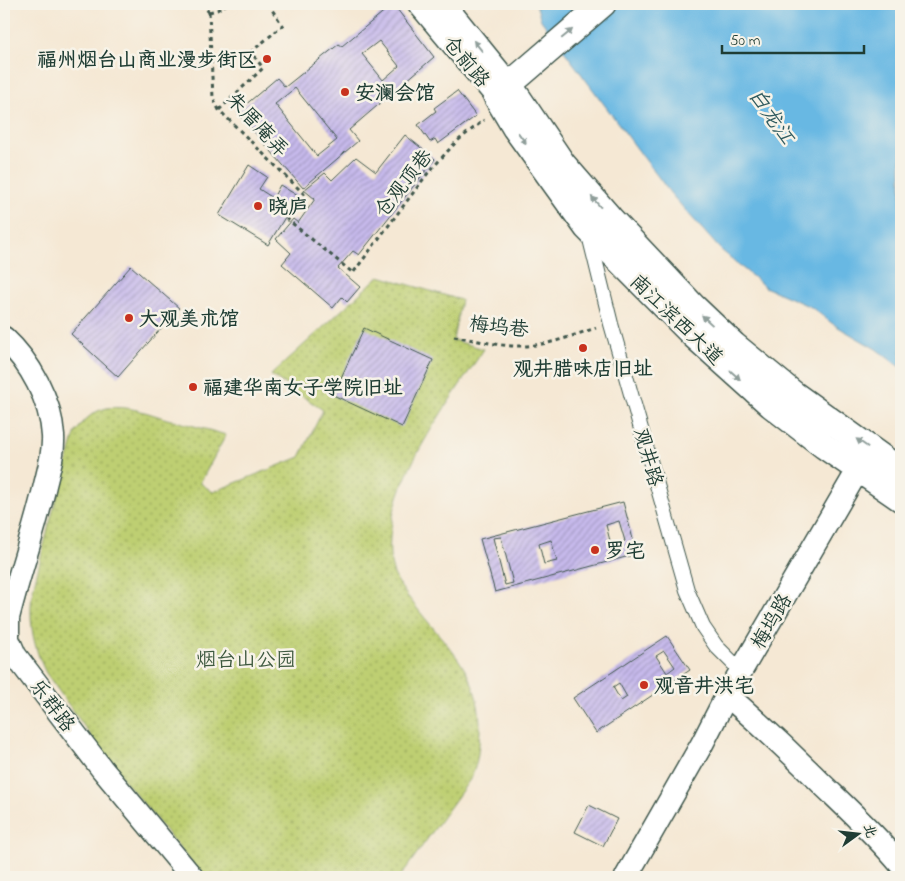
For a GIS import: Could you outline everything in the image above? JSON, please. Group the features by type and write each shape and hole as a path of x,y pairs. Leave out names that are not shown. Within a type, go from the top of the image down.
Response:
{"main road":[{"path":"502,90 603,4"},
{"name":"南江滨西大道","path":"502,90 515,128 587,228 726,367 771,405 858,470 901,499"},
{"name":"南江滨西大道","path":"502,90 610,218 694,307 734,345 795,395 901,471"}],"street":[{"name":"仓前路","path":"419,4 502,90"},
{"name":"仓前路","path":"444,4 502,90"},
{"name":"观井路","path":"587,228 611,324 684,583 704,627 716,646 741,671"},
{"name":"乐群路","path":"4,338 23,361 42,391 49,414 53,438 50,466 10,611 8,639 15,655 102,769 192,877"},
{"name":"梅坞路","path":"626,877 702,744 741,671 858,470"},
{"path":"728,695 766,729 855,816 901,865"}],"path":[{"path":"201,4 209,12 227,4"},
{"path":"268,4 283,26"},
{"name":"朱厝庵弄","path":"209,12 213,98 219,110 304,194 287,219 353,273"},
{"path":"219,110 263,68 251,52 287,22"},
{"name":"仓观顶巷","path":"353,273 433,167 456,142 484,120"},
{"name":"梅坞巷","path":"454,336 509,345 530,346 551,342 599,327"}],"green space":[{"name":"烟台山公园","path":"379,276 461,300 453,340 484,349 442,412 414,459 395,507 390,545 392,566 399,584 449,646 468,675 479,709 479,749 475,767 471,778 400,877 203,877 108,760 46,673 35,644 31,622 32,594 75,434 84,421 92,414 102,409 115,407 137,410 226,435 200,483 213,492 300,457 323,410 271,375"}],"water":[{"name":"白龙江","path":"536,4 892,4 901,14 901,368 876,349 833,324 811,307 765,287 720,249 671,194 541,20"}],"building":[{"name":"安澜会馆","path":"393,4 434,57 349,130 358,141 303,188 237,112 277,78 285,87 339,44 342,46","holes":["379,41 399,66 383,80 362,54","295,88 337,140 317,156 275,104"]},
{"path":"457,91 476,116 438,144 435,139 430,142 418,125 436,111 434,108"},
{"path":"405,135 435,159 359,255 353,251 338,268 360,287 347,302 342,297 333,308 282,264 291,253 276,239 293,219 298,223 315,199 304,190 325,173 332,180 356,157 376,172"},
{"name":"晓庐","path":"249,165 267,177 259,189 273,198 280,185 298,196 268,245 219,215"},
{"path":"131,266 179,308 118,377 71,334"},
{"path":"364,328 433,360 402,427 333,395"},
{"name":"罗宅","path":"623,502 637,554 495,592 480,539","holes":["619,521 625,541 611,545 606,525","501,537 513,583 505,585 493,538","551,540 557,561 544,564 539,544"]},
{"name":"观音井洪宅","path":"667,636 690,670 596,733 573,698","holes":["664,651 675,667 667,673 656,656","619,683 627,697 621,701 613,687"]},
{"path":"589,805 617,819 603,846 575,832"}],"place":[{"name":"福州烟台山商业漫步街区","path":"267,59"},
{"name":"安澜会馆","path":"345,92"},
{"name":"晓庐","path":"258,206"},
{"name":"大观美术馆","path":"129,318"},
{"name":"观井腊味店旧址","path":"583,348"},
{"name":"福建华南女子学院旧址","path":"193,387"},
{"name":"罗宅","path":"595,550"},
{"name":"观音井洪宅","path":"644,685"}]}
